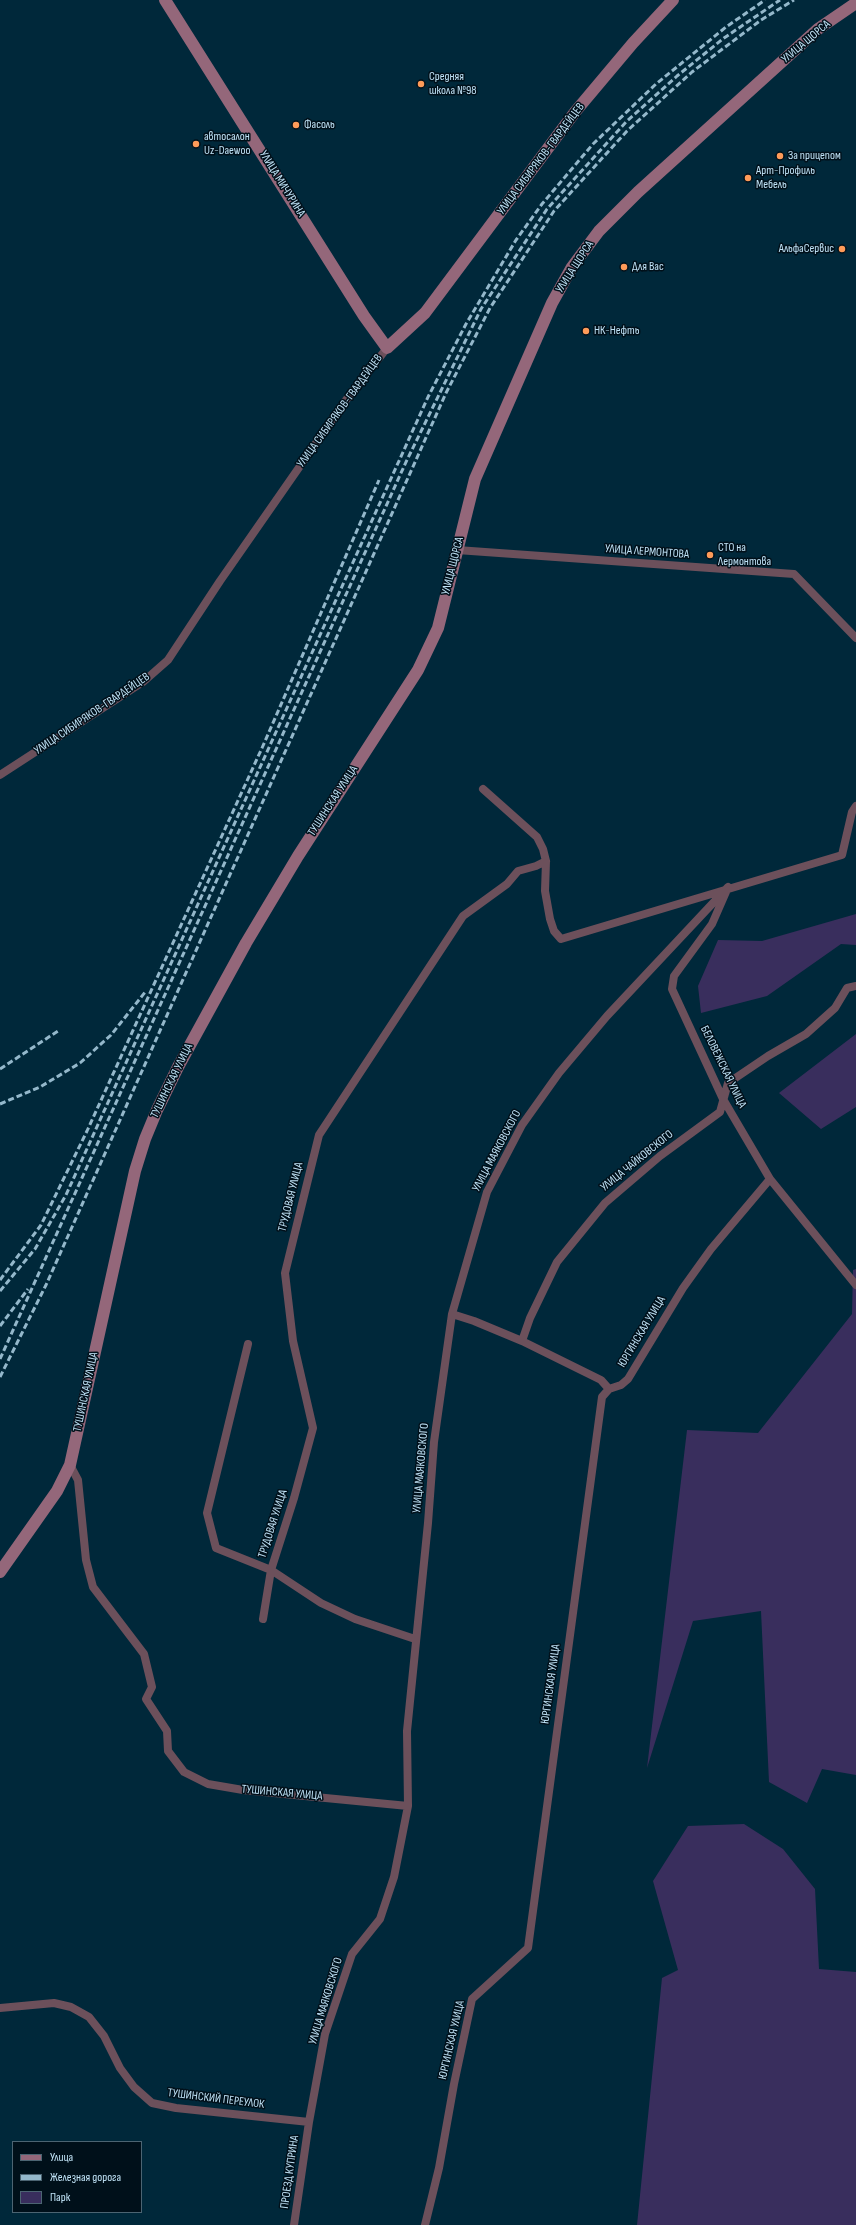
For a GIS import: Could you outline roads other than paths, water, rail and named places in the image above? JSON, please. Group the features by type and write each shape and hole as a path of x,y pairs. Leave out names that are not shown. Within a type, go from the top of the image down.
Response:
{"main road":[{"name":"УЛИЦА МИЧУРИНА","path":"165,0 364,316 387,348"},
{"name":"УЛИЦА СИБИРЯКОВ-ГВАРДЕЙЦЕВ","path":"387,348 425,313 575,112 633,43 673,0"},
{"name":"УЛИЦА ЩОРСА","path":"438,628 475,478 552,303 572,267 599,231 644,187 818,29 856,3"},
{"name":"ТУШИНСКАЯ УЛИЦА","path":"0,1572 57,1491 70,1465 135,1171 145,1139 157,1110 178,1067 246,943 298,856 418,670 438,628"}],"street":[{"name":"УЛИЦА СИБИРЯКОВ-ГВАРДЕЙЦЕВ","path":"0,774 143,682 168,660 220,580 346,400 387,348"},
{"name":"УЛИЦА ЛЕРМОНТОВА","path":"457,550 794,574 856,638"},
{"path":"483,788 537,837 543,848 546,861 544,891 554,931 561,939 728,887 842,855 852,812 856,806"},
{"name":"ТРУДОВАЯ УЛИЦА","path":"263,1619 270,1570 294,1498 313,1428 294,1341 286,1273 319,1135 463,916 506,884 518,871 536,866 546,861"},
{"name":"БЕЛОВЕЖСКАЯ УЛИЦА","path":"728,887 712,924 674,976 672,989 723,1099 770,1179 856,1285"},
{"name":"УЛИЦА МАЯКОВСКОГО","path":"309,2122 325,2034 352,1954 380,1919 394,1876 408,1806 407,1730 415,1639 428,1530 434,1442 452,1314 487,1192 522,1125 559,1072 607,1016 728,887"},
{"name":"УЛИЦА ЧАЙКОВСКОГО","path":"522,1341 530,1318 557,1262 605,1203 660,1156 720,1112 728,1083 768,1056 806,1034 835,1008 847,988 856,986"},
{"name":"ЮРГИНСКАЯ УЛИЦА","path":"426,2225 439,2168 454,2084 472,1999 528,1948 602,1396 609,1389 621,1385 628,1378 682,1288 711,1249 770,1179"},
{"path":"452,1314 474,1321 522,1341 601,1380 609,1389"},
{"path":"248,1344 207,1513 216,1548 270,1570 321,1604 355,1619 415,1639"},
{"name":"ТУШИНСКАЯ УЛИЦА","path":"70,1465 78,1480 86,1560 93,1587 144,1654 152,1688 146,1699 168,1731 168,1751 184,1772 208,1784 243,1790 408,1806"},
{"name":"ТУШИНСКИЙ ПЕРЕУЛОК","path":"0,2008 54,2003 71,2006 89,2018 104,2036 120,2068 134,2087 152,2103 176,2108 309,2122"},
{"name":"ПРОЕЗД КУПРИНА","path":"294,2225 309,2122"}],"railway":[{"path":"0,1291 35,1249 66,1195 428,397 466,324 516,240 542,204 593,144 656,84 726,27 765,0"},
{"path":"0,1359 406,462 481,309 547,209 626,122 677,76 724,38 780,0"},
{"path":"0,1377 46,1285 446,393 490,308 554,211 627,131 692,72 761,20 794,0"},
{"path":"0,1280 41,1225 87,1131 262,748 379,480"},
{"path":"0,1104 40,1087 80,1063 111,1035 146,991"},
{"path":"0,1069 58,1031"},
{"path":"0,1326 28,1289"}],"place":[{"name":"Средняя школа №98","path":"421,84"},
{"name":"Фасоль","path":"296,125"},
{"name":"автосалон Uz-Daewoo","path":"196,144"},
{"name":"За прицепом","path":"780,156"},
{"name":"Арт-Профиль Мебель","path":"748,178"},
{"name":"АльфаСервис","path":"842,249"},
{"name":"Для Вас","path":"624,267"},
{"name":"НК-Нефть","path":"586,331"},
{"name":"СТО на Лермонтова","path":"710,555"}]}
